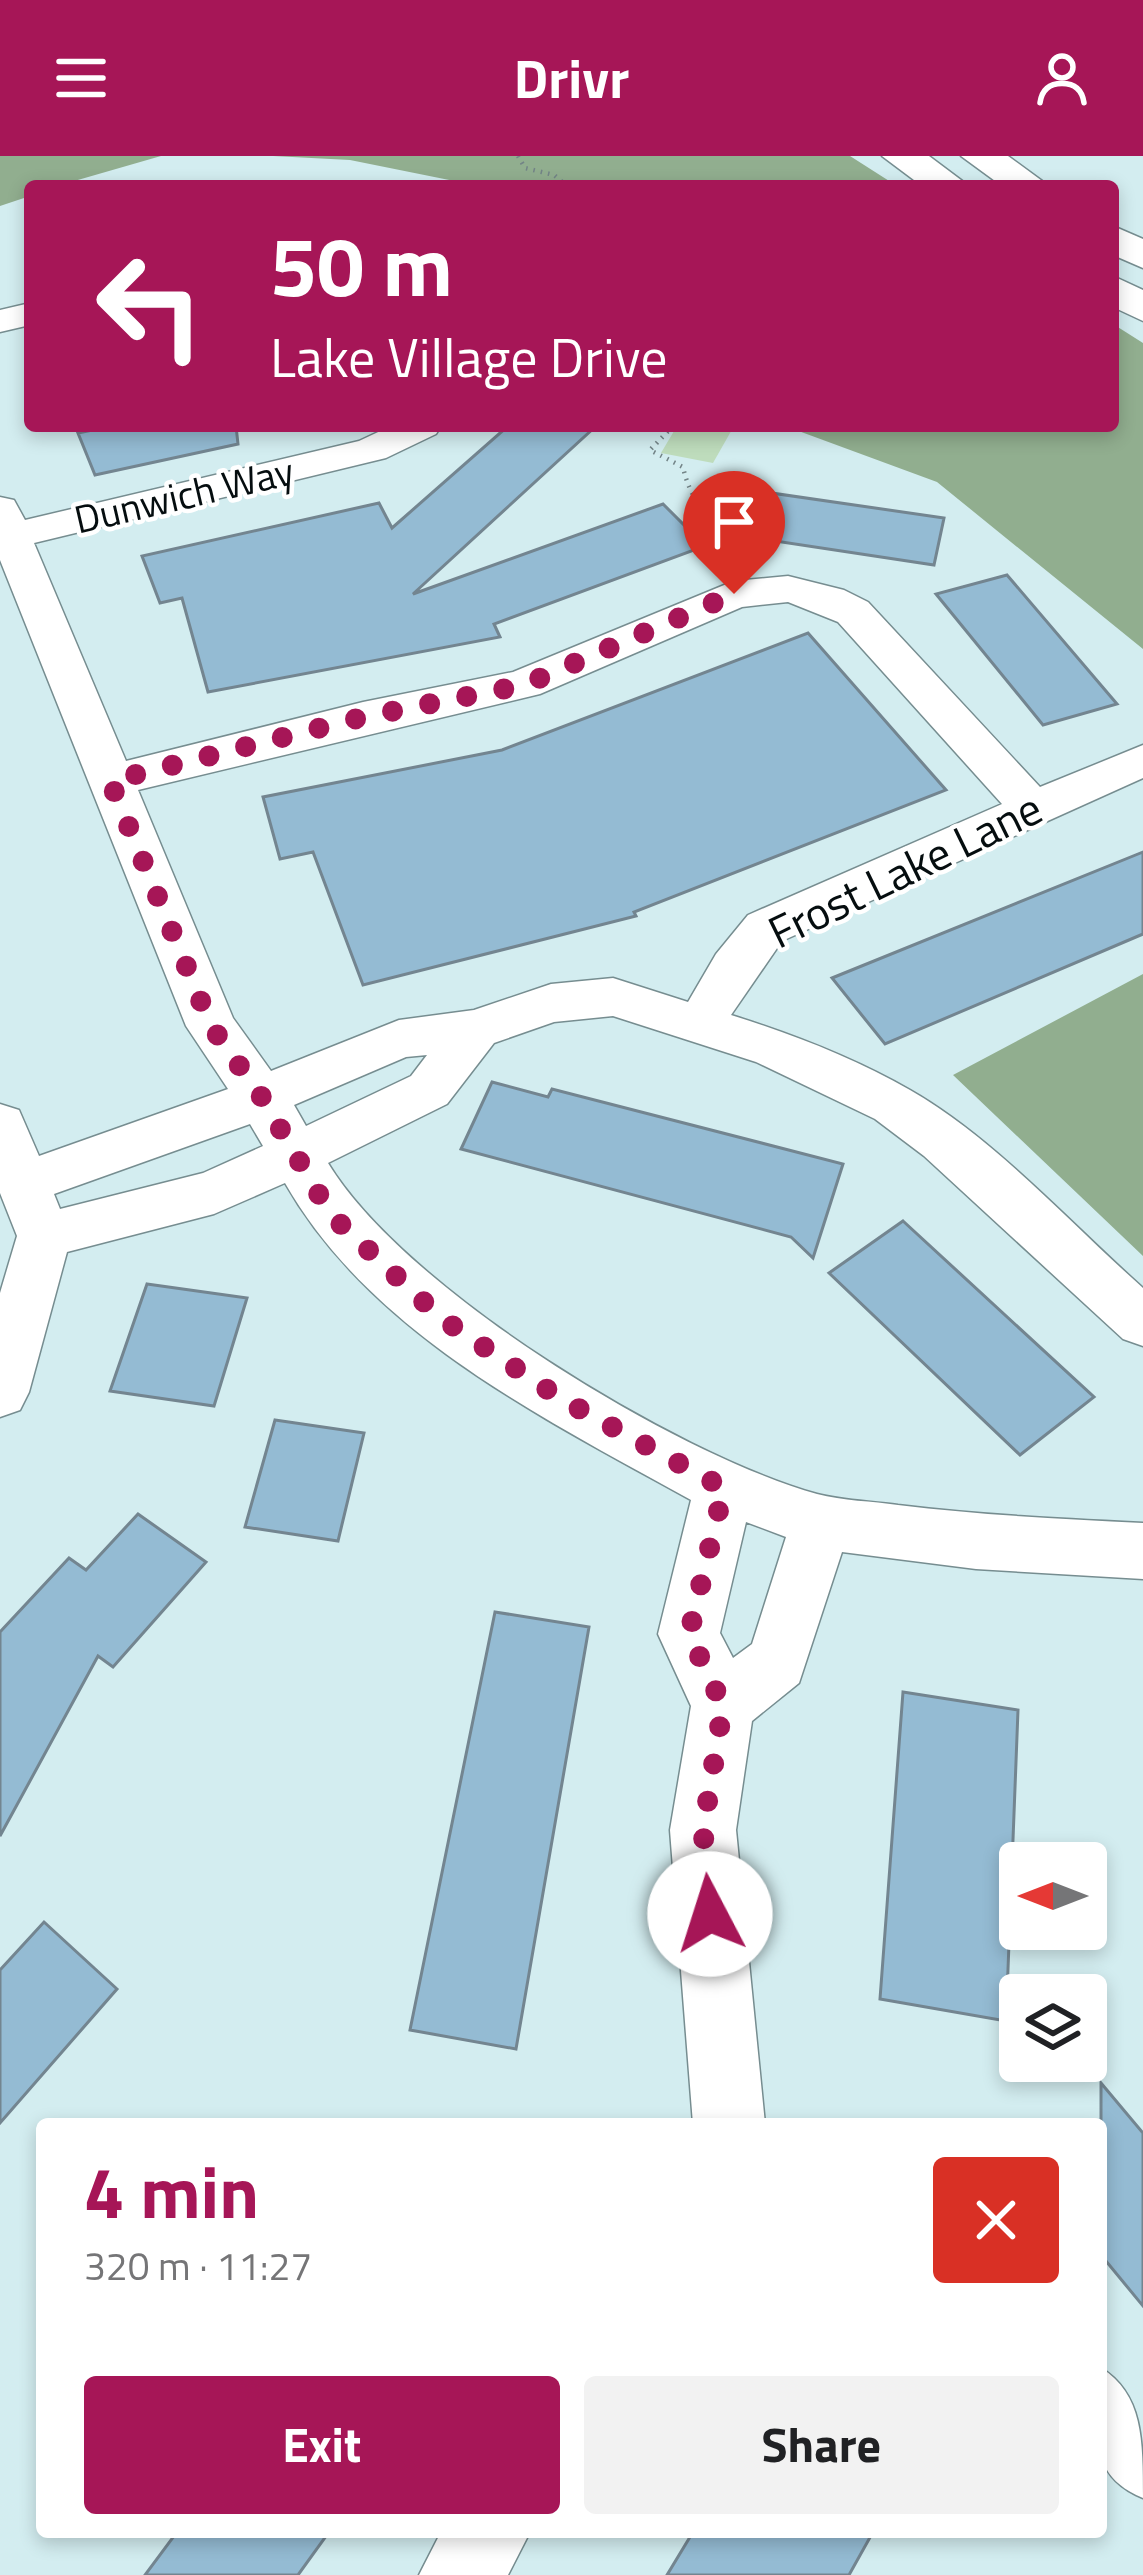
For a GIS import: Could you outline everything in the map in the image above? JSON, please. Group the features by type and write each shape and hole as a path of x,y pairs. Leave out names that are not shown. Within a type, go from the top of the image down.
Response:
{"street":[{"path":"902,156 940,180"},
{"path":"980,156 1019,180"},
{"name":"Dunwich Way","path":"6,522 372,450 410,432"},
{"path":"6,522 211,1026 261,1096 331,1215 441,1318 563,1400 724,1488 821,1522 976,1542 1143,1551"},
{"path":"110,781 363,717 524,685 734,594 788,589 829,599 853,612 1033,808"},
{"name":"Frost Lake Lane","path":"702,1022 733,967 765,928 1143,760"},
{"path":"23,1184 176,1133 398,1039 476,1029 550,1003 592,996 702,1022 774,1048 893,1105 943,1141 1143,1322"},
{"path":"44,1236 214,1192 297,1154 429,1090 476,1029"},
{"path":"0,1125 44,1236 0,1392"},
{"path":"724,1488 689,1634 723,1706 703,1830 728,2118"},
{"path":"723,1706 777,1662 821,1522"},
{"path":"1107,2415 1143,2459"},
{"path":"459,2575 486,2538"}],"path":[{"path":"518,156 525,168 560,180"},
{"path":"668,432 650,450 683,466 688,485 717,531 711,559 734,594"}],"green space":[{"path":"0,156 161,156 78,180 24,180 24,198 0,206"},
{"path":"273,156 850,156 888,180 449,180 350,160"},
{"path":"1119,328 1143,343 1143,649 937,482 801,432 1119,432"},
{"path":"673,432 731,432 713,463 661,453"},
{"path":"1143,974 1143,1256 953,1075"}],"building":[{"path":"237,432 238,444 95,475 78,433"},
{"path":"501,432 589,432 413,594 663,504 705,546 494,624 500,637 208,692 182,598 160,603 142,556 379,503 392,528"},
{"path":"744,489 944,518 934,565 729,534"},
{"path":"1007,575 1117,704 1043,725 936,594"},
{"path":"808,633 946,790 634,912 636,916 363,985 313,852 280,859 263,797 502,750"},
{"path":"1143,852 1143,934 885,1044 832,978"},
{"path":"492,1082 548,1097 552,1089 843,1164 813,1258 791,1237 461,1149"},
{"path":"903,1221 1094,1397 1020,1455 829,1273"},
{"path":"147,1284 247,1298 214,1406 110,1391"},
{"path":"275,1420 364,1433 338,1541 245,1527"},
{"path":"138,1514 206,1562 113,1667 98,1656 0,1836 0,1632 69,1558 86,1570"},
{"path":"495,1612 589,1627 516,2049 410,2030"},
{"path":"903,1692 1018,1710 1013,1842 999,1842 999,1950 1009,1950 1008,1974 999,1974 999,2020 880,1999"},
{"path":"44,1922 117,1989 0,2123 0,1970"},
{"path":"1101,2083 1143,2133 1143,2306 1107,2262 1107,2118 1101,2118"},
{"path":"173,2538 325,2538 298,2575 145,2575"},
{"path":"689,2538 870,2538 849,2575 667,2575"}],"route":[{"path":"710,1914 703,1830 723,1706 689,1634 724,1488 563,1400 441,1318 331,1215 261,1096 211,1026 110,781 363,717 524,685 734,594"}]}
